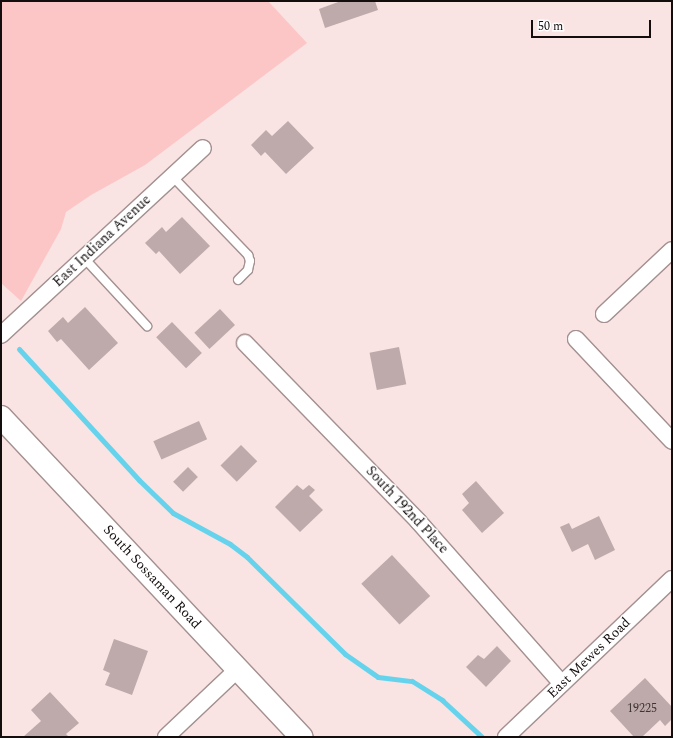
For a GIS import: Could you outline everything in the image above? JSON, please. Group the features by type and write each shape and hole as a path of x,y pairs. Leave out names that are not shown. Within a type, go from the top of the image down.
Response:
{"main road":[{"name":"South Sossaman Road","path":"1,417 302,737"}],"street":[{"name":"East Indiana Avenue","path":"1,335 203,148"},
{"path":"604,314 672,250"},
{"path":"576,339 672,441"},
{"name":"South 192nd Place","path":"245,343 418,521 562,684"},
{"name":"East Mewes Road","path":"506,737 672,579"},
{"path":"166,737 238,669"}],"lane":[{"path":"172,176 248,255 250,261 248,270 238,280"},
{"path":"84,258 147,326"}],"shaded area":[{"path":"1,1 268,1 307,43 145,165 91,195 66,212 61,229 21,301 1,283"}],"building":[{"path":"341,1 375,1 378,10 325,28 319,9"},
{"path":"288,121 314,148 286,174 265,152 261,156 251,145 266,130 272,136"},
{"path":"182,217 210,246 180,274 159,251 156,254 145,243 162,227 166,232"},
{"path":"85,307 118,343 89,370 61,339 57,342 48,331 63,317 68,323"},
{"path":"220,309 235,325 209,349 194,333"},
{"path":"172,322 202,353 186,368 156,337"},
{"path":"399,347 406,384 377,390 370,353"},
{"path":"199,421 207,439 161,460 153,441"},
{"path":"241,445 257,461 237,482 220,466"},
{"path":"188,467 198,477 183,492 173,482"},
{"path":"476,481 504,513 482,533 462,510 469,503 462,494"},
{"path":"297,485 303,490 309,485 315,490 309,496 323,510 300,532 275,507"},
{"path":"599,516 615,550 595,560 588,544 572,552 560,527 569,523 572,529"},
{"path":"392,555 430,596 399,625 361,584"},
{"path":"114,639 148,651 132,695 105,685 110,673 103,670"},
{"path":"497,646 511,661 486,687 466,667 478,655 484,659"},
{"path":"645,678 672,707 672,719 665,726 660,720 642,737 634,737 610,711"},
{"path":"50,692 79,723 66,734 69,737 23,737 41,721 31,710"}],"waterway":[{"path":"19,349 139,480 173,513 230,544 247,557 345,654 378,677 412,681 442,700 482,737"}]}
